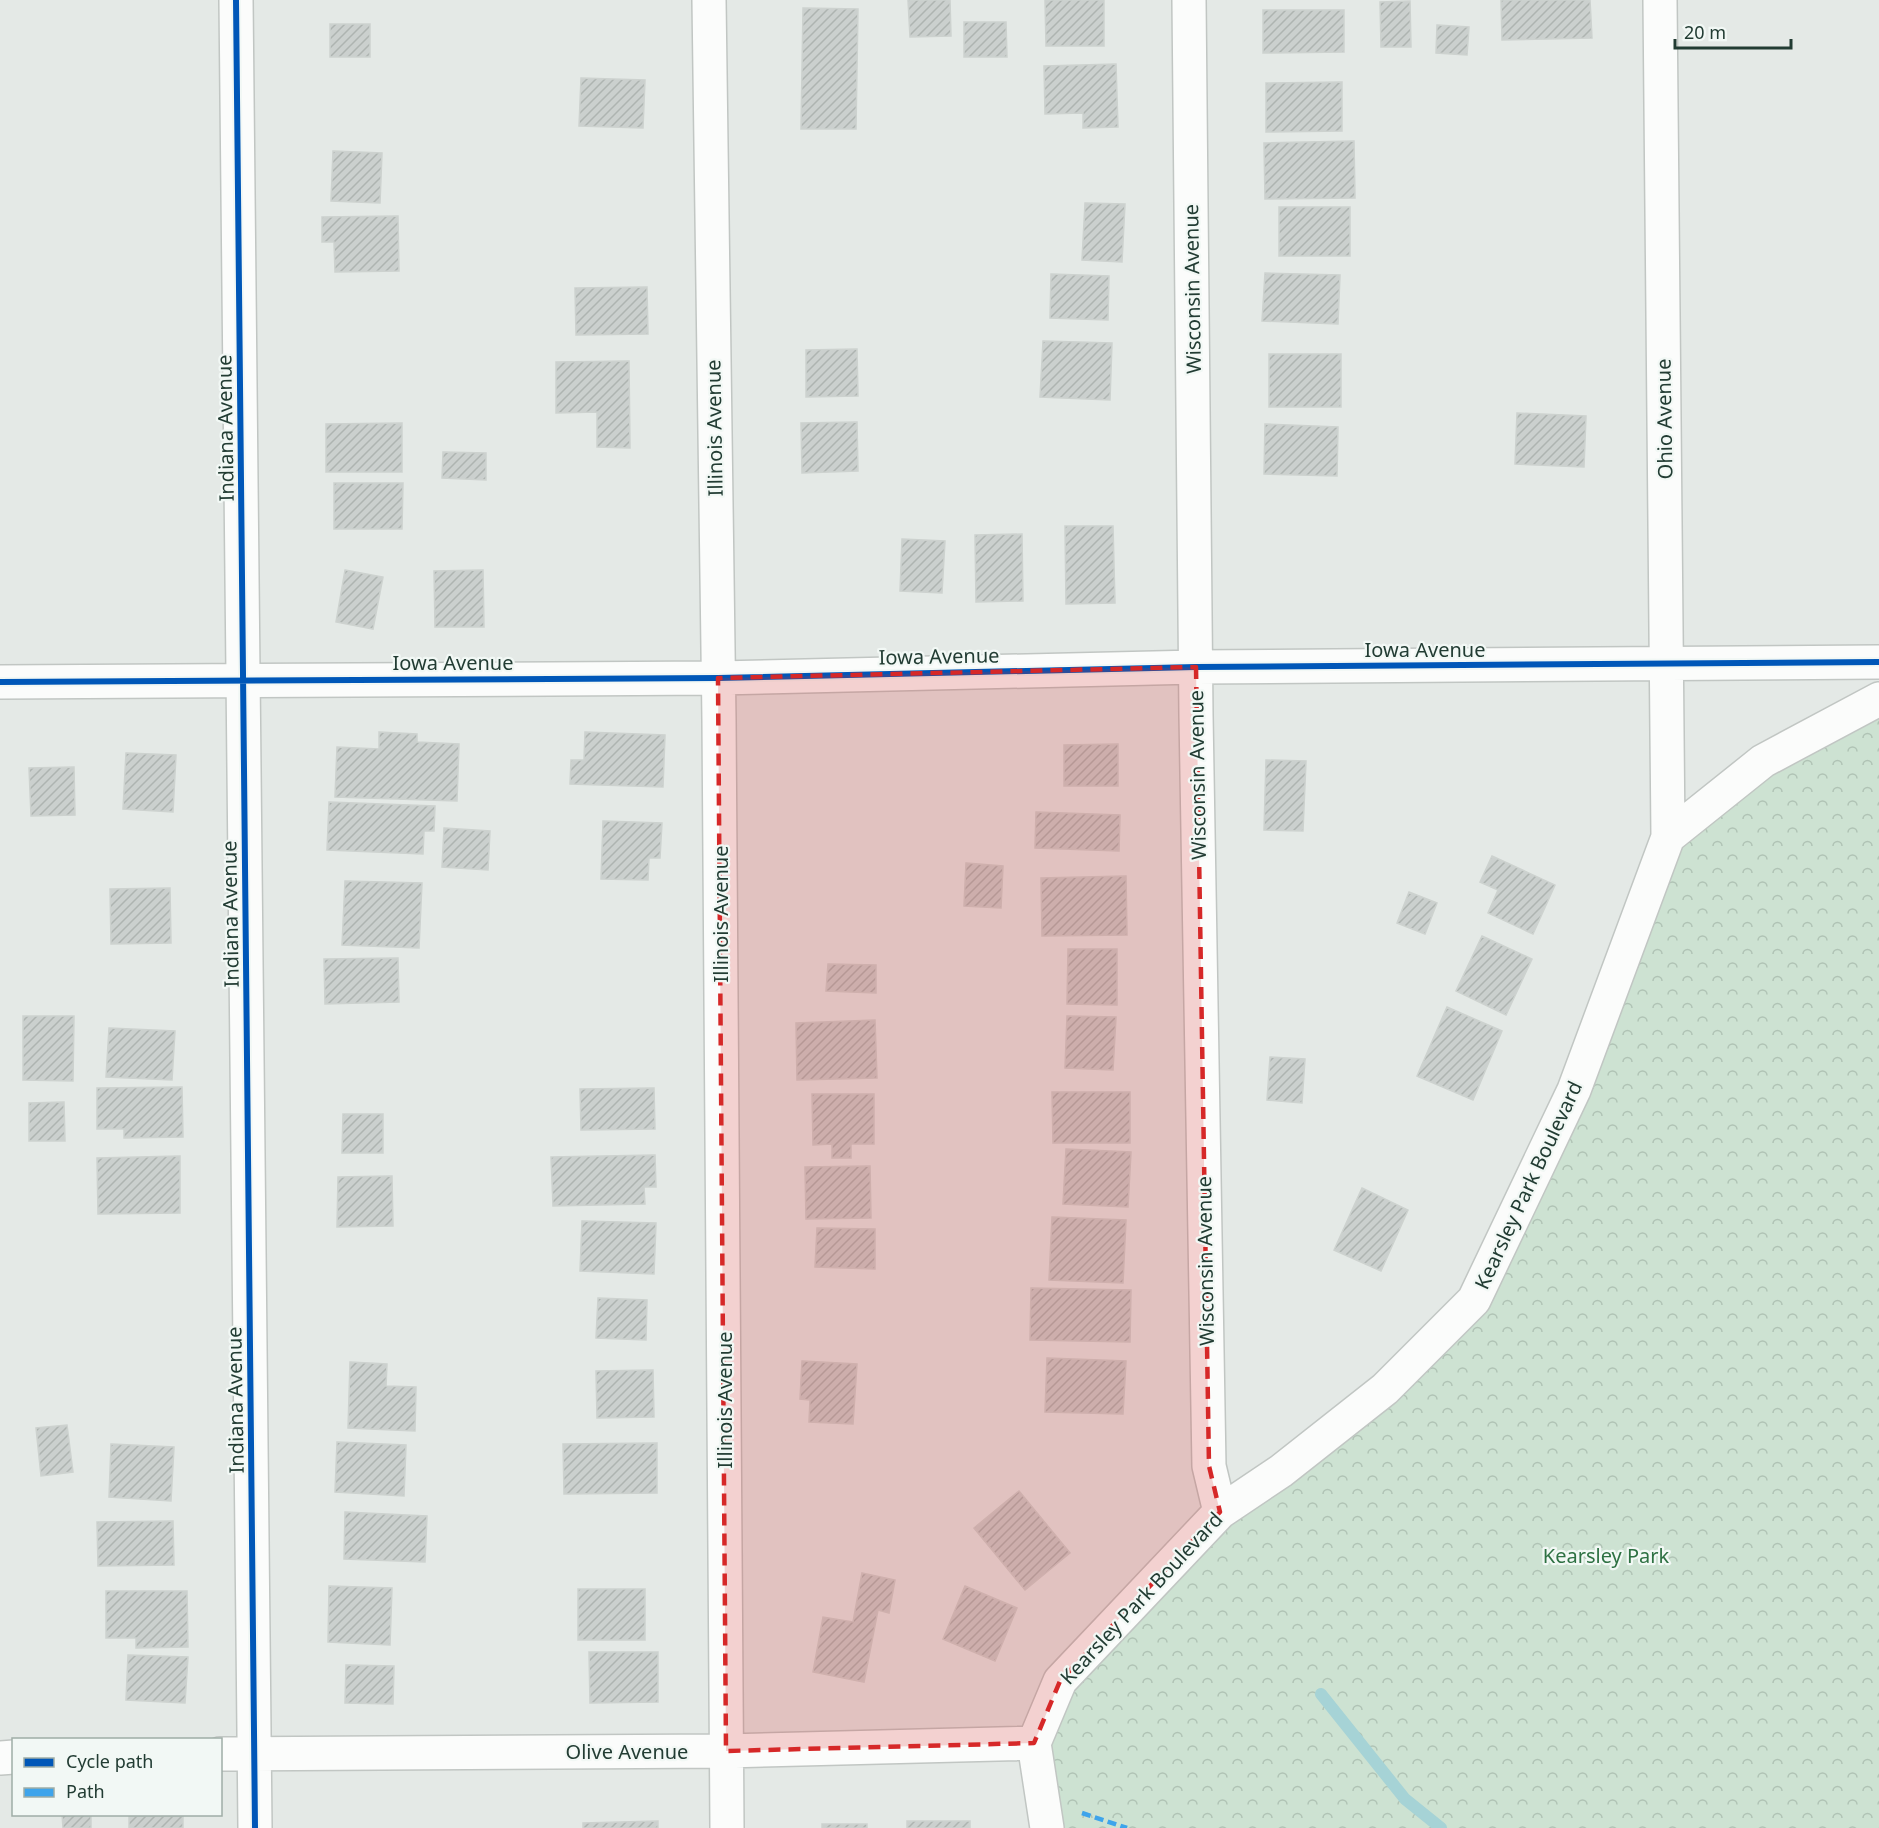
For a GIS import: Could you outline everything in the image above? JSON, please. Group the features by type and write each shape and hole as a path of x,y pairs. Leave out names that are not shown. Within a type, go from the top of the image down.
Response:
{"street":[{"name":"Indiana Avenue","path":"236,0 255,1828"},
{"name":"Illinois Avenue","path":"708,0 718,678 727,1828"},
{"name":"Wisconsin Avenue","path":"1189,0 1196,667 1209,1467 1220,1512"},
{"name":"Ohio Avenue","path":"1660,0 1668,837"},
{"name":"Iowa Avenue","path":"0,681 718,678 1196,667 1879,662"},
{"path":"1668,837 1763,761 1879,699"},
{"name":"Kearsley Park Boulevard","path":"1034,1743 1060,1681 1220,1512 1281,1471 1385,1389 1474,1300 1575,1090 1668,837"},
{"path":"1034,1743 1047,1828"},
{"name":"Olive Avenue","path":"222,1754 726,1751 1034,1743"}],"highlighted area":[{"path":"1196,667 1209,1466 1220,1512 1060,1681 1034,1743 726,1751 718,678"}],"green space":[{"name":"Kearsley Park","path":"1879,699 1879,1828 1047,1828 1034,1743 1060,1681 1474,1300 1668,837"}],"building":[{"path":"908,0 950,0 951,36 910,37"},
{"path":"1045,0 1104,0 1104,46 1046,46"},
{"path":"1501,0 1590,0 1592,38 1502,40"},
{"path":"1410,1 1411,47 1381,47 1380,2"},
{"path":"803,8 858,9 856,129 801,129"},
{"path":"1263,10 1344,10 1344,52 1263,53"},
{"path":"964,22 1006,22 1007,57 964,57"},
{"path":"330,24 370,24 370,57 330,57"},
{"path":"1437,25 1469,27 1467,55 1436,53"},
{"path":"1116,64 1118,127 1083,128 1083,113 1045,114 1044,66"},
{"path":"581,78 645,80 643,128 579,126"},
{"path":"1342,82 1342,131 1266,132 1266,83"},
{"path":"1354,141 1355,198 1265,199 1264,143"},
{"path":"333,151 382,153 380,203 331,201"},
{"path":"1085,203 1125,204 1122,262 1082,260"},
{"path":"1279,207 1350,207 1350,256 1279,256"},
{"path":"398,216 399,271 335,272 334,242 322,242 322,217"},
{"path":"1265,273 1340,275 1338,324 1262,321"},
{"path":"1051,274 1109,276 1108,320 1050,318"},
{"path":"647,287 648,334 576,335 575,288"},
{"path":"1043,341 1112,343 1110,400 1040,397"},
{"path":"857,349 858,396 806,397 806,350"},
{"path":"1269,354 1341,354 1341,407 1269,407"},
{"path":"629,361 630,448 597,447 597,412 556,413 556,362"},
{"path":"1517,413 1586,416 1584,467 1515,464"},
{"path":"857,422 858,471 802,473 801,423"},
{"path":"402,423 402,472 326,472 326,424"},
{"path":"1265,424 1338,427 1337,476 1264,474"},
{"path":"443,452 486,453 486,480 442,478"},
{"path":"334,483 403,483 402,529 334,529"},
{"path":"1065,526 1113,526 1115,603 1066,604"},
{"path":"1022,534 1023,601 976,602 975,535"},
{"path":"902,539 945,541 942,593 900,591"},
{"path":"345,570 383,577 373,629 336,622"},
{"path":"483,570 484,627 435,627 434,571"},
{"path":"379,732 417,734 417,742 459,744 457,801 335,797 337,747 379,749"},
{"path":"585,732 665,735 663,787 570,784 571,760 584,760"},
{"path":"1118,744 1118,786 1064,786 1064,745"},
{"path":"126,753 176,755 173,812 123,809"},
{"path":"1266,760 1306,761 1303,831 1264,830"},
{"path":"74,767 75,815 31,816 29,768"},
{"path":"329,802 435,806 434,831 424,831 423,854 327,850"},
{"path":"1036,812 1120,815 1119,851 1035,848"},
{"path":"603,821 662,823 660,858 649,858 648,880 601,879"},
{"path":"444,828 490,831 488,870 442,867"},
{"path":"1492,856 1555,885 1533,934 1488,913 1498,890 1480,882"},
{"path":"966,863 1003,866 1001,908 964,906"},
{"path":"1126,876 1127,935 1042,936 1041,878"},
{"path":"345,881 422,883 419,948 342,945"},
{"path":"170,888 171,943 111,944 110,889"},
{"path":"1409,892 1437,903 1425,934 1397,923"},
{"path":"1482,936 1532,959 1506,1015 1456,991"},
{"path":"1068,949 1117,949 1117,1005 1067,1004"},
{"path":"398,958 399,1002 325,1004 324,959"},
{"path":"828,964 876,965 876,993 826,991"},
{"path":"1447,1007 1502,1031 1473,1100 1417,1076"},
{"path":"23,1016 74,1016 73,1081 23,1080"},
{"path":"1067,1016 1116,1017 1113,1070 1065,1068"},
{"path":"875,1020 877,1078 797,1080 796,1023"},
{"path":"109,1028 175,1031 172,1080 106,1077"},
{"path":"1270,1057 1305,1059 1302,1103 1267,1100"},
{"path":"182,1087 183,1137 124,1138 124,1129 97,1129 97,1088"},
{"path":"654,1088 655,1129 581,1130 580,1089"},
{"path":"1052,1092 1130,1092 1130,1143 1053,1143"},
{"path":"812,1094 874,1094 874,1144 851,1144 851,1158 832,1158 832,1144 813,1145"},
{"path":"64,1102 65,1141 29,1141 29,1103"},
{"path":"343,1114 383,1114 383,1153 342,1153"},
{"path":"1066,1149 1131,1152 1128,1207 1063,1204"},
{"path":"655,1155 656,1187 644,1187 645,1204 553,1206 551,1157"},
{"path":"180,1156 180,1213 98,1214 97,1158"},
{"path":"870,1166 871,1218 806,1219 805,1167"},
{"path":"392,1176 393,1226 337,1227 338,1177"},
{"path":"1362,1188 1408,1210 1381,1271 1334,1250"},
{"path":"1052,1217 1126,1220 1123,1283 1049,1280"},
{"path":"582,1221 656,1223 654,1274 580,1271"},
{"path":"817,1228 875,1229 875,1269 815,1267"},
{"path":"1031,1288 1131,1290 1130,1342 1030,1340"},
{"path":"598,1298 647,1300 646,1340 596,1338"},
{"path":"1047,1358 1126,1361 1123,1414 1045,1412"},
{"path":"802,1361 857,1364 853,1424 809,1422 810,1400 800,1399"},
{"path":"350,1362 387,1364 386,1386 416,1387 415,1431 348,1428"},
{"path":"653,1370 654,1417 597,1418 596,1371"},
{"path":"67,1425 73,1472 41,1476 36,1428"},
{"path":"337,1442 406,1445 404,1496 335,1492"},
{"path":"657,1443 657,1493 564,1494 563,1444"},
{"path":"111,1444 174,1447 171,1501 109,1497"},
{"path":"1019,1491 1070,1553 1025,1590 974,1528"},
{"path":"345,1512 427,1516 425,1562 344,1559"},
{"path":"173,1521 174,1565 98,1566 97,1522"},
{"path":"862,1573 895,1580 889,1613 878,1610 864,1682 813,1672 823,1617 853,1622"},
{"path":"329,1586 392,1588 390,1645 328,1642"},
{"path":"965,1586 1017,1608 995,1661 943,1639"},
{"path":"578,1589 645,1589 645,1640 578,1640"},
{"path":"106,1591 187,1591 188,1647 136,1648 136,1638 106,1638"},
{"path":"589,1652 658,1652 658,1702 590,1703"},
{"path":"128,1655 188,1657 185,1703 126,1700"},
{"path":"346,1665 394,1666 393,1704 345,1703"},
{"path":"62,1816 91,1816 91,1828 63,1828"},
{"path":"129,1816 183,1816 183,1828 129,1828"},
{"path":"658,1821 658,1828 583,1828 583,1823"},
{"path":"907,1821 970,1821 970,1828 907,1828"},
{"path":"822,1824 867,1824 867,1828 822,1828"}],"waterway":[{"path":"1321,1694 1405,1799 1441,1828"}],"marked path":[{"path":"1082,1813 1127,1828"}],"cycle path":[{"path":"236,0 255,1828"},
{"path":"0,682 718,678 1196,667 1879,662"}]}
